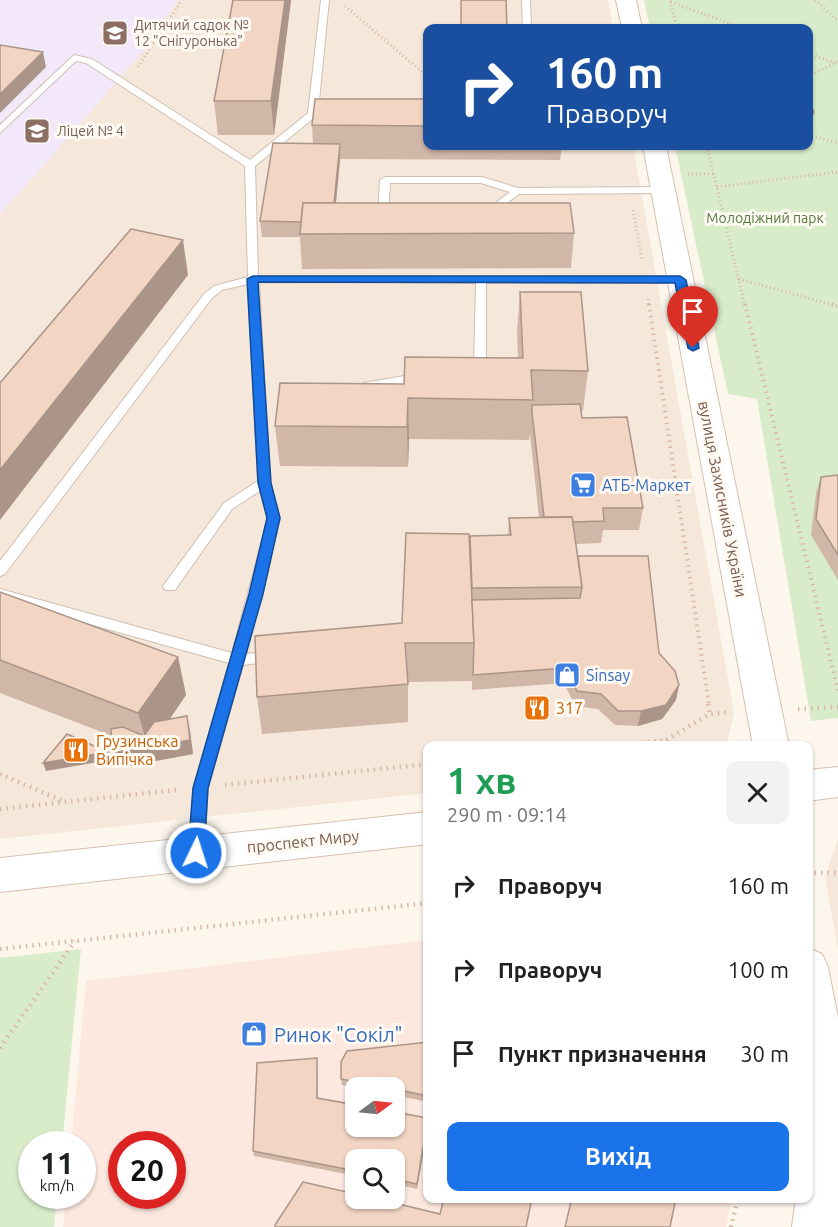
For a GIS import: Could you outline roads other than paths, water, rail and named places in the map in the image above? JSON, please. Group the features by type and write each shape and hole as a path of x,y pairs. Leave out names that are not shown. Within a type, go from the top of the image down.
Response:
{"main road":[{"path":"626,0 631,24"},
{"name":"вулиця Захисників України","path":"655,150 770,741"},
{"path":"813,785 838,782"},
{"name":"проспект Миру","path":"0,875 423,829"},
{"path":"813,996 824,1059 832,1145 815,1227"}],"lane":[{"path":"313,114 325,0"},
{"path":"526,0 527,24"},
{"path":"0,130 74,58 89,61 250,165"},
{"path":"250,165 313,114 347,114"},
{"path":"196,853 201,788 238,660 274,518 264,483 253,279 250,165"},
{"path":"393,217 381,217 385,180 482,180 517,191 663,190"},
{"path":"472,217 484,218 517,191"},
{"path":"0,571 207,296 226,285 253,279 680,280"},
{"path":"457,371 480,367 481,279"},
{"path":"354,389 434,375"},
{"path":"170,586 228,507 264,483"},
{"path":"0,594 238,660 282,655"}],"place":[{"name":"Дитячий садок № 12 \"Снігуронька\"","path":"115,33"},
{"name":"Ліцей № 4","path":"37,131"},
{"name":"АТБ-Маркет","path":"583,485"},
{"name":"Sinsay","path":"567,675"},
{"name":"317","path":"537,708"},
{"name":"Грузинська Випічка","path":"76,750"},
{"name":"Ринок \"Сокіл\"","path":"254,1034"}],"park label":[{"name":"Молодіжний парк","path":"765,218"}]}
